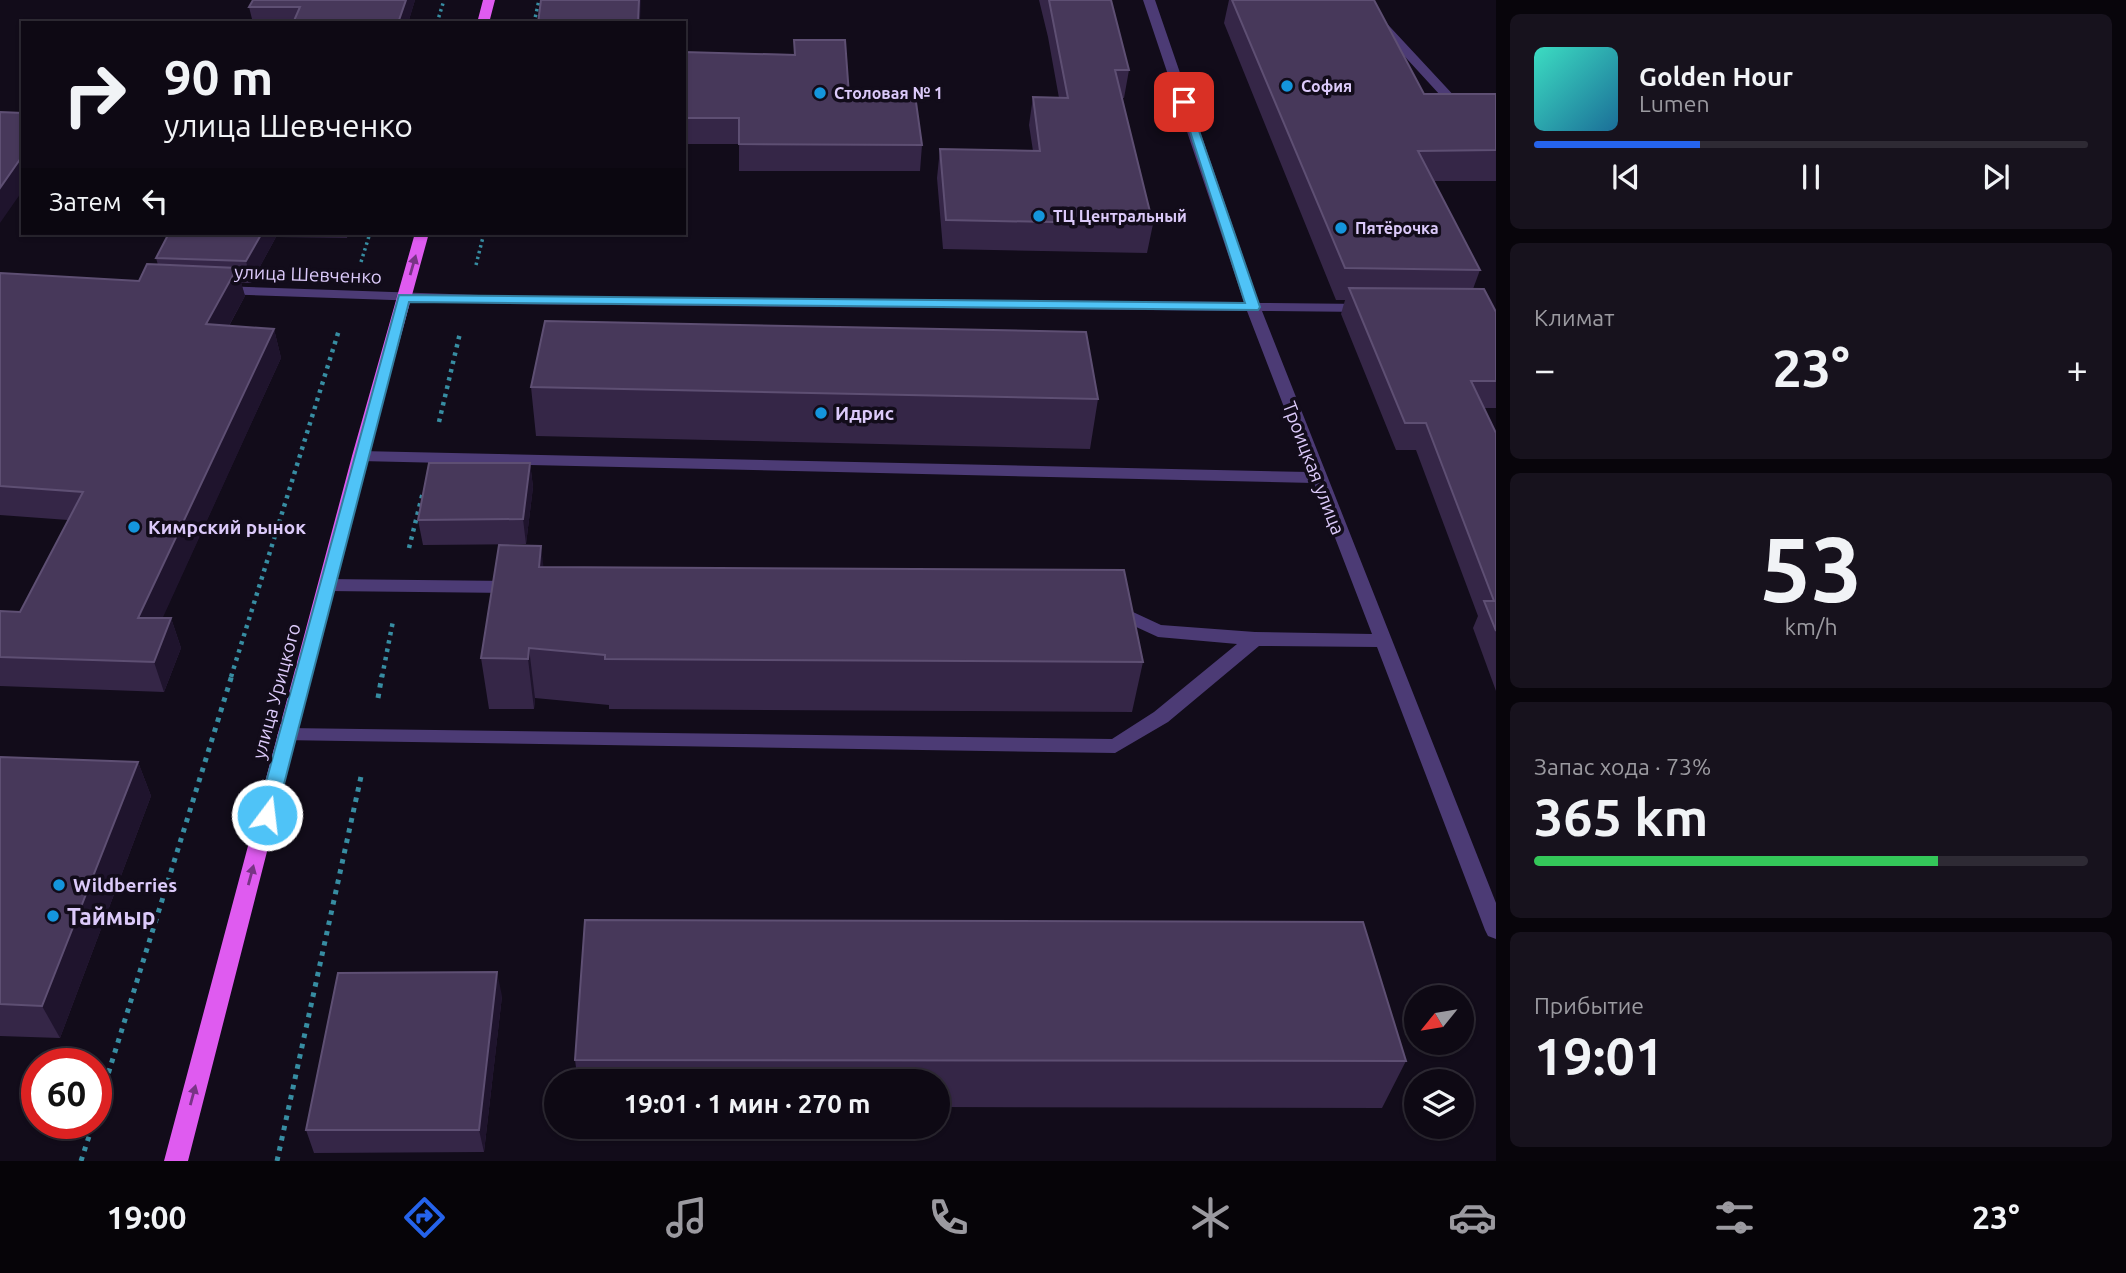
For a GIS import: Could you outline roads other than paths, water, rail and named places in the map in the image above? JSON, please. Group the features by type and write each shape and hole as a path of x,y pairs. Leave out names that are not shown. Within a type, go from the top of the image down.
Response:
{"main road":[{"path":"484,21 489,0"},
{"name":"улица Урицкого","path":"176,1161 360,456 421,235"}],"street":[{"name":"Троицкая улица","path":"1149,0 1253,307 1317,478 1496,930"},
{"path":"1359,0 1455,104 1496,104"},
{"name":"улица Шевченко","path":"201,289 404,298 1374,308"},
{"path":"360,456 1317,478"},
{"path":"327,585 538,587"},
{"path":"1098,603 1158,631 1255,639 1382,641"},
{"path":"287,735 1115,746 1161,717 1255,639"}],"place":[{"name":"София","path":"1287,86"},
{"name":"Столовая № 1","path":"820,93"},
{"name":"ТЦ Центральный","path":"1039,216"},
{"name":"Пятёрочка","path":"1341,228"},
{"name":"Идрис","path":"821,413"},
{"name":"Кимрский рынок","path":"134,527"},
{"name":"Wildberries","path":"59,885"},
{"name":"Таймыр","path":"53,916"}]}
